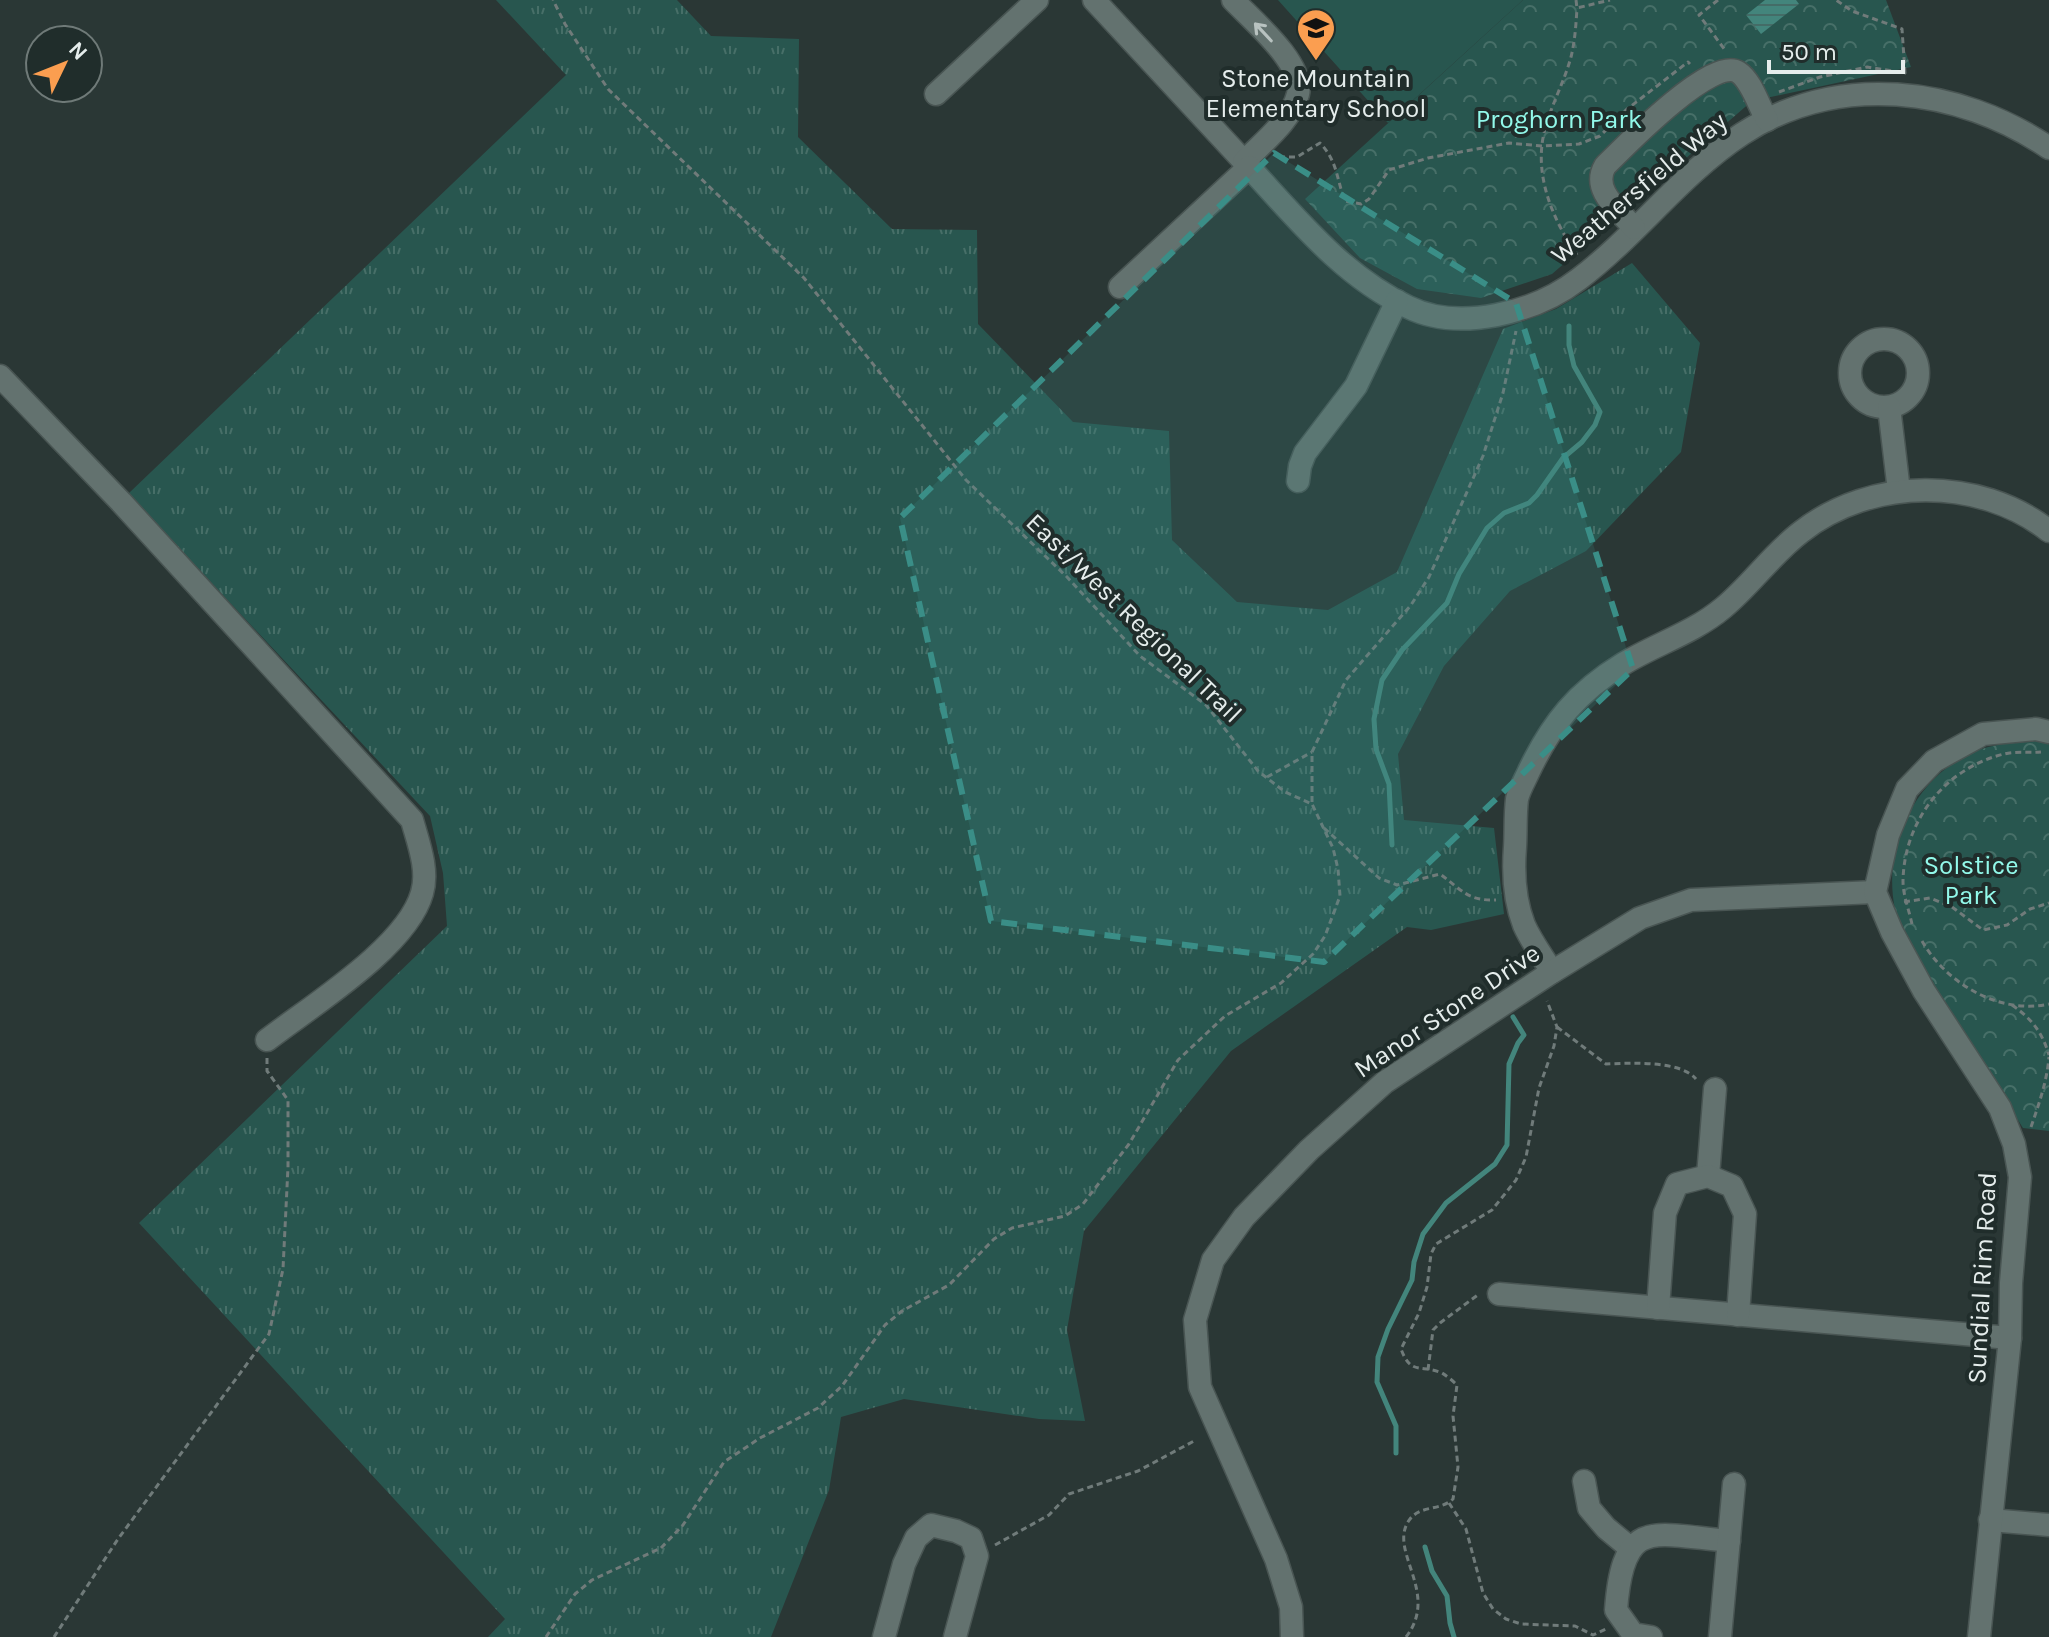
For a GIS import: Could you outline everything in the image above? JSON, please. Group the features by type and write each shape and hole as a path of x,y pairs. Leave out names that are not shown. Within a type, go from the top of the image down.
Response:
{"street":[{"path":"936,94 1037,0"},
{"name":"Weathersfield Way","path":"1094,0 1327,251 1353,273 1397,301 1411,309 1438,316 1466,319 1491,317 1522,308 1579,280 1703,164 1741,135 1762,111 1869,94 1911,95 1973,107 2012,124 2049,148"},
{"path":"1120,287 1250,169 1297,97 1297,74 1233,0"},
{"path":"1634,228 1599,183 1605,166 1666,107 1725,70 1733,70 1745,79 1762,111"},
{"path":"1298,481 1305,453 1356,386 1397,301"},
{"path":"0,376 143,525 412,820 422,858 423,892 405,927 379,954 267,1040"},
{"path":"1889,407 1899,491"},
{"path":"1552,972 1524,924 1518,895 1514,868 1517,796 1546,736 1578,696 1624,663 1680,637 1723,608 1801,532 1841,507 1899,491 1955,491 2001,503 2037,521 2049,531"},
{"path":"1878,899 1888,835 1907,789 1934,761 1983,734 2036,729 2049,732"},
{"name":"Manor Stone Drive","path":"1292,1637 1291,1607 1276,1559 1200,1387 1195,1320 1213,1260 1255,1206 1309,1150 1385,1082 1640,918 1691,900 1878,899"},
{"name":"Sundial Rim Road","path":"1878,899 1924,991 2000,1108 2014,1144 2020,1177 2011,1283 2010,1338 1979,1637"},
{"path":"1708,1176 1715,1089"},
{"path":"1658,1308 1665,1213 1677,1184 1708,1176 1732,1186 1745,1214 1738,1315"},
{"path":"1499,1294 2010,1338"},
{"path":"1584,1481 1589,1508 1606,1528 1629,1547"},
{"path":"1720,1637 1734,1484"},
{"path":"1990,1520 2049,1525"},
{"path":"884,1637 904,1564 916,1538 931,1525 971,1538 977,1556 955,1637"},
{"path":"1651,1637 1633,1634 1616,1610 1618,1578 1629,1547 1652,1534 1729,1541"}],"path":[{"name":"East/West Regional Trail","path":"553,0 565,24 608,89 804,278 966,480 1067,577 1140,656 1206,705 1258,771 1285,792 1312,804"},
{"path":"1576,0 1571,57 1542,146 1545,192 1563,235 1588,271"},
{"path":"1577,8 1610,0"},
{"path":"1718,0 1699,15 1730,56"},
{"path":"1762,111 1820,77 1867,67 1905,73 1902,29 1852,11 1836,0"},
{"path":"1250,169 1276,158 1297,157 1320,143 1333,157 1345,201 1361,204 1369,199 1389,170 1428,158 1498,145 1579,144 1600,136 1626,110 1688,62 1694,67"},
{"path":"546,1637 575,1594 592,1580 661,1548 683,1525 724,1462 760,1438 818,1408 842,1386 885,1325 902,1311 949,1285 994,1239 1012,1228 1065,1216 1083,1204 1129,1144 1178,1060 1225,1016 1281,983 1313,954 1325,936 1340,896 1333,848 1312,804 1312,752 1346,680 1411,605 1429,577 1483,456 1503,393 1522,308"},
{"path":"1267,777 1312,752"},
{"path":"1912,925 1903,882 1910,838 1931,799 1964,770 2005,753 2049,752"},
{"path":"1321,825 1379,878 1397,885 1440,874 1459,891 1477,901 1518,895"},
{"path":"1878,899 1906,901 1930,898 1952,907 1983,930 2007,925 2030,909 2049,903"},
{"path":"1919,937 1933,960 1963,986 2000,1002 2039,1006 2049,1004"},
{"path":"1406,1637 1414,1628 1420,1607 1413,1568 1403,1549 1405,1530 1409,1520 1422,1509 1445,1507 1453,1499 1458,1467 1453,1416 1457,1385 1441,1373 1406,1363 1401,1349 1419,1313 1427,1287 1431,1254 1436,1244 1492,1210 1516,1180 1526,1157 1539,1088 1554,1046 1557,1027 1543,991 1552,972"},
{"path":"2009,1003 2025,1014 2042,1033 2049,1056 2048,1079 2038,1099 2031,1127"},
{"path":"1557,1027 1606,1064 1639,1063 1690,1071 1707,1092 1715,1089"},
{"path":"54,1637 118,1539 269,1334 283,1269 288,1100 267,1071 267,1040"},
{"path":"1428,1370 1433,1330 1477,1295 1499,1294"},
{"path":"977,1556 1049,1515 1069,1494 1138,1471 1194,1441"},
{"path":"1449,1503 1466,1529 1483,1593 1493,1609 1506,1619 1521,1624 1575,1626 1593,1635 1606,1629"}],"highlighted area":[{"path":"1274,153 1516,303 1633,669 1324,962 991,921 900,518"}],"green space":[{"path":"496,0 677,0 711,36 799,39 798,137 892,229 977,230 978,324 1073,422 1169,431 1172,540 1237,602 1328,610 1397,572 1503,329 1556,309 1632,263 1700,343 1681,452 1586,551 1510,591 1444,666 1398,754 1404,820 1494,828 1504,914 1431,930 1407,927 1231,1051 1084,1231 1067,1330 1085,1421 1039,1419 904,1399 841,1417 829,1490 771,1637 488,1637 505,1619 139,1223 447,926 443,873 430,816 128,494 566,75"},
{"path":"1278,0 1523,0 1388,123"},
{"name":"Proghorn Park","path":"1523,0 1886,0 1911,67 1752,101 1552,274 1481,298 1417,289 1360,258 1305,199"},
{"name":"Solstice Park","path":"2039,739 2049,741 2049,1131 2023,1128 1908,945 1896,912 1892,887 1899,836 1909,812 1941,772 1981,749"}],"shaded area":[{"path":"1765,0 1796,0 1799,4 1761,34 1746,15"}],"waterway":[{"path":"1392,845 1389,784 1376,749 1374,719 1382,680 1402,650 1447,603 1459,574 1487,528 1504,513 1529,503 1563,458 1582,442 1595,425 1600,412 1574,366 1569,326"},
{"path":"1396,1453 1396,1426 1377,1382 1378,1357 1412,1280 1423,1234 1446,1203 1495,1164 1507,1145 1509,1064 1524,1035 1513,1017"},
{"path":"1425,1547 1432,1571 1447,1596 1454,1637"}],"place":[{"name":"Stone Mountain Elementary School","path":"1316,62"}]}
